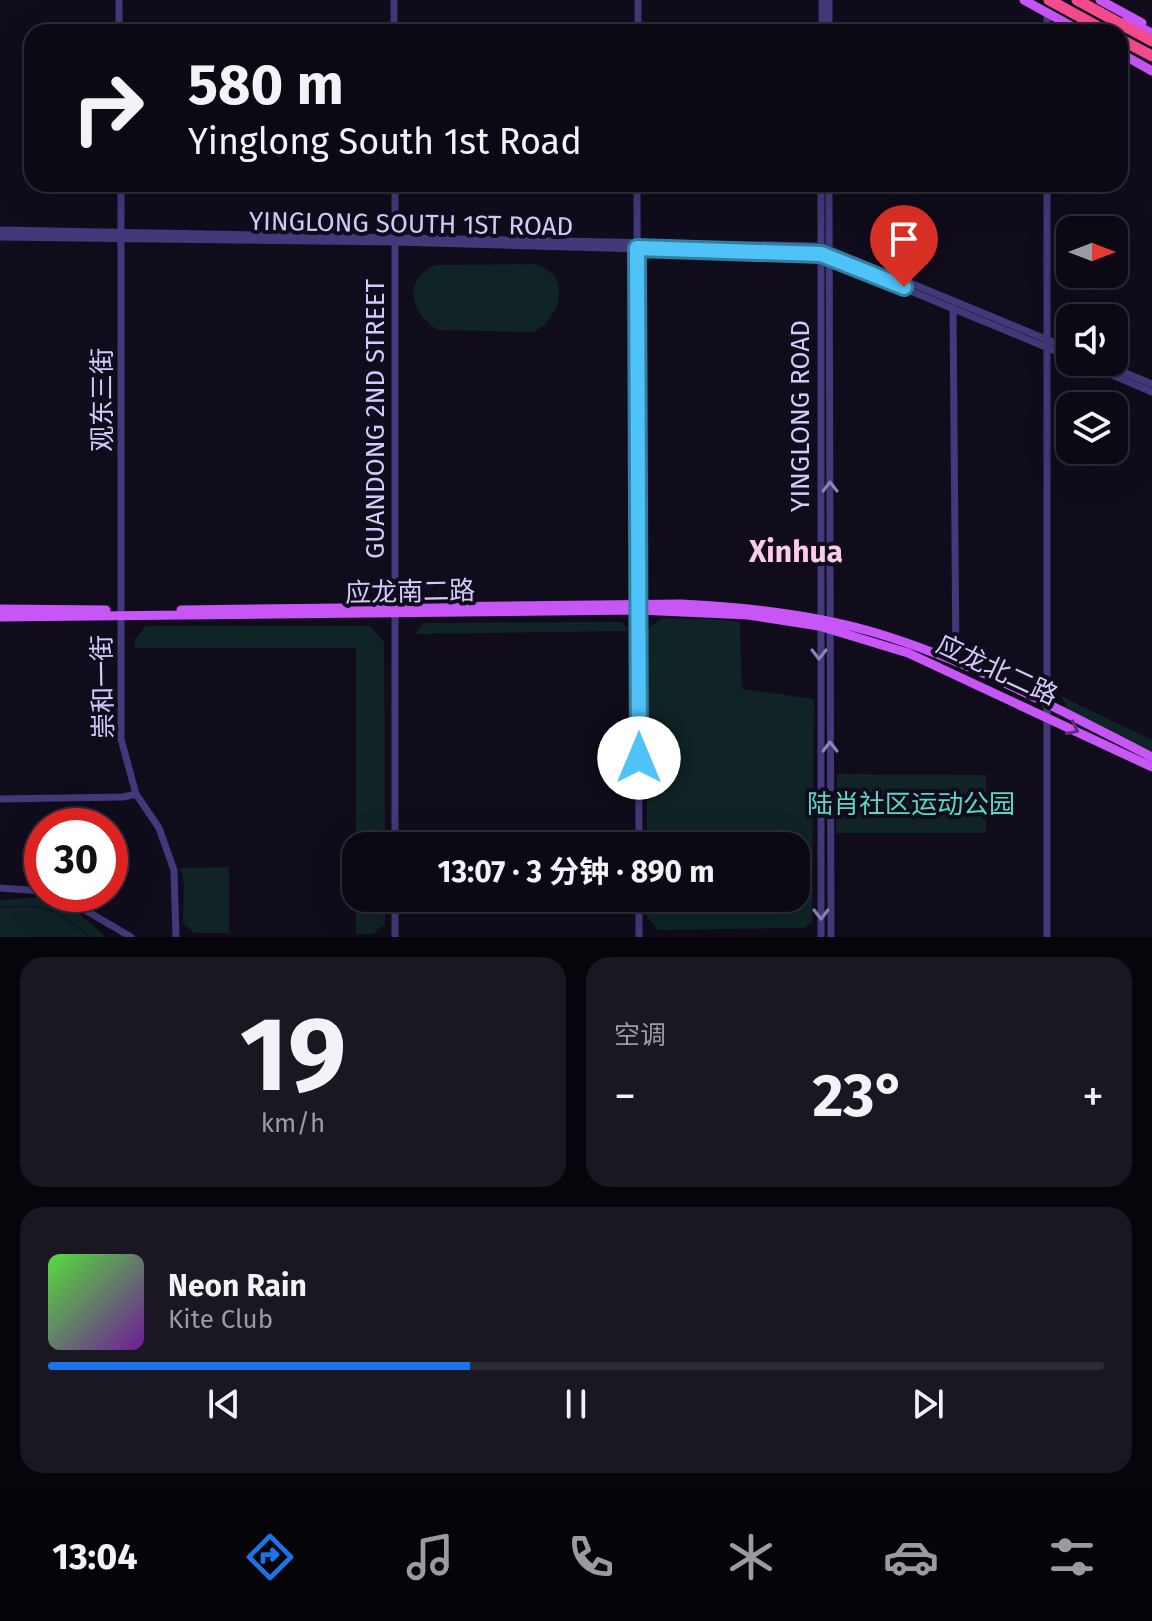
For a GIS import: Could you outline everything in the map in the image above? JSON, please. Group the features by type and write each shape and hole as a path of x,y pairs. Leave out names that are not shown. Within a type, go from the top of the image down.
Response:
{"highway":[{"path":"1077,0 1121,24"},
{"path":"1048,6 1090,24"},
{"path":"1128,28 1152,41"},
{"path":"1128,43 1150,55"}],"main road":[{"path":"1024,0 1048,6 1072,24"},
{"path":"1077,0 1152,30"},
{"path":"1100,0 1152,30"},
{"path":"1128,58 1152,71"},
{"name":"应龙南二路","path":"0,617 738,606 825,624"},
{"name":"应龙南二路","path":"0,609 122,614"},
{"name":"应龙北二路","path":"825,624 875,633 956,663 1152,757"},
{"name":"应龙北二路","path":"825,624 908,653 1152,767"}],"street":[{"path":"119,0 119,24"},
{"path":"394,0 394,24"},
{"path":"638,0 638,24"},
{"path":"822,0 822,24"},
{"path":"829,0 829,24"},
{"name":"观东三街","path":"121,192 122,614"},
{"name":"GUANDONG 2ND STREET","path":"395,192 395,832"},
{"path":"637,192 639,832"},
{"name":"YINGLONG ROAD","path":"821,192 825,251 825,624 821,937"},
{"name":"YINGLONG ROAD","path":"825,251 829,192"},
{"path":"1047,192 1047,937"},
{"name":"YINGLONG SOUTH 1ST ROAD","path":"0,230 825,251"},
{"name":"YINGLONG SOUTH 1ST ROAD","path":"0,237 121,235"},
{"path":"825,251 953,308 1056,345"},
{"path":"825,251 1056,348"},
{"path":"953,308 956,663"},
{"path":"1128,374 1152,384"},
{"path":"1115,376 1152,392"},
{"name":"崇和一街","path":"122,614 121,739 136,794 159,828 174,870 176,937"},
{"name":"YINGLONG ROAD","path":"825,624 831,937"},
{"path":"0,799 123,797 136,794"},
{"path":"0,888 24,890"},
{"path":"89,912 131,937"},
{"path":"395,912 395,937"},
{"path":"639,912 639,937"}],"green space":[{"path":"534,264 554,276 559,295 552,316 534,332 438,330 416,306 414,288 418,279 436,265"},
{"path":"661,618 740,622 742,689 814,699 812,921 804,928 658,930 647,916 647,912 810,912 810,832 647,832 646,631"},
{"path":"622,622 628,631 415,634 423,623"},
{"path":"146,626 370,626 384,642 385,832 356,832 356,648 135,648 135,639"},
{"path":"1061,696 1152,740 1152,752 1070,713"},
{"name":"陆肖社区运动公园","path":"837,774 986,775 986,833 836,833"},
{"path":"229,867 229,933 194,933 183,923 184,882 180,868"},
{"path":"24,898 24,912 77,912 106,937 0,937 0,900"},
{"path":"356,912 385,912 385,924 373,934 356,934"}],"waterway":[{"path":"0,907 49,910 90,937"}],"district":[{"name":"Xinhua","path":"796,552"}],"route":[{"path":"639,758 637,248 821,254 904,287"}]}
